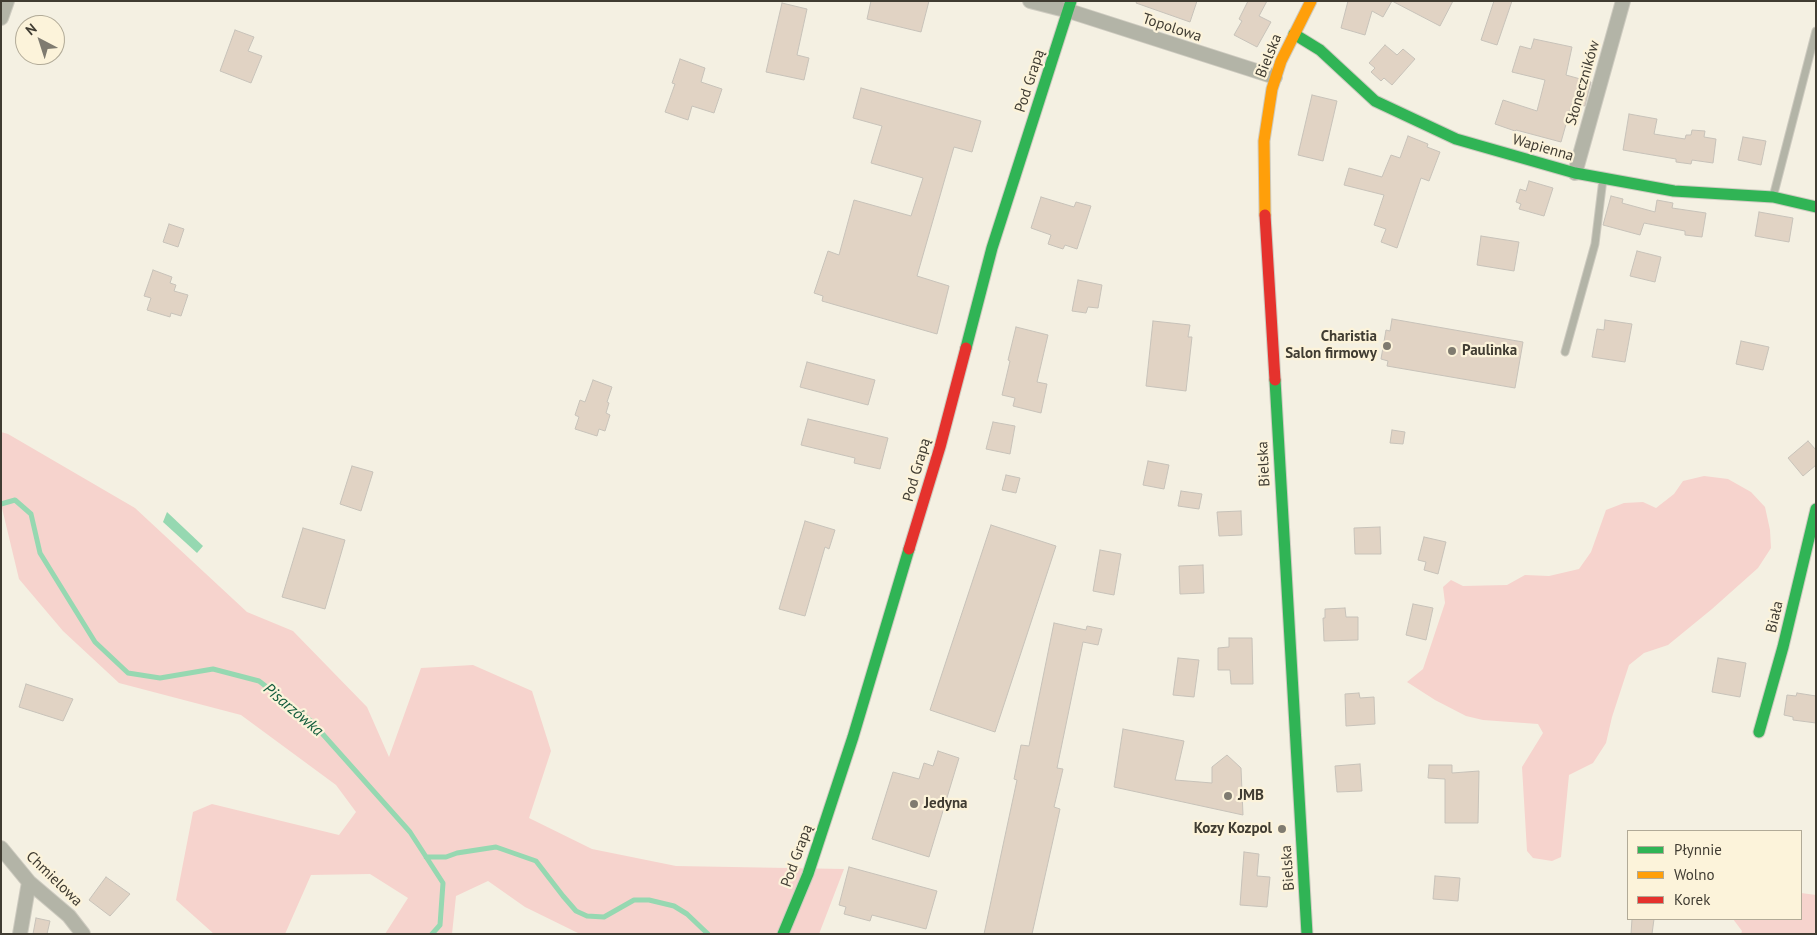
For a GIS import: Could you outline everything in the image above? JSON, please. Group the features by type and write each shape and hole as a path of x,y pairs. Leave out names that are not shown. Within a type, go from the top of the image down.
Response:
{"street":[{"path":"1,18 7,1"},
{"name":"Topolowa","path":"1030,1 1070,6 1275,77"},
{"name":"Bielska","path":"1307,934 1265,210 1264,141 1269,100 1275,77 1311,1"},
{"name":"Słoneczników","path":"1575,173 1623,1"},
{"name":"Pod Grapą","path":"783,934 808,874 853,737 940,447 992,248 1070,6"},
{"name":"Wapienna","path":"1294,34 1320,50 1375,102 1456,139 1575,173 1674,191 1773,197 1816,207"},
{"name":"Biała","path":"1759,732 1783,647 1816,509"},
{"name":"Chmielowa","path":"1,848 29,882 69,916 83,934"},
{"path":"20,934 29,882"}],"lane":[{"path":"1773,197 1816,31"},
{"path":"1565,352 1595,244 1604,178"}],"shaded area":[{"path":"1,432 8,434 135,508 247,612 293,631 367,707 389,757 421,668 473,665 532,691 551,751 529,818 592,849 676,866 844,869 819,934 580,934 525,907 488,881 456,896 452,934 385,934 408,898 370,874 311,875 285,934 214,934 176,900 193,812 212,804 339,835 356,812 336,785 241,715 119,683 63,631 19,579 1,504"},
{"path":"1704,476 1728,479 1751,492 1765,507 1770,530 1771,548 1758,568 1712,609 1668,645 1644,653 1629,665 1612,717 1606,743 1593,763 1569,775 1561,857 1552,861 1533,858 1527,851 1522,767 1543,733 1538,724 1483,720 1466,716 1435,700 1407,682 1423,669 1445,603 1443,587 1451,580 1463,586 1507,585 1525,575 1549,576 1579,569 1591,552 1606,510 1624,503 1643,502 1656,508 1674,494 1683,481"},
{"path":"167,512 203,546 197,553 163,522"},
{"path":"1802,893 1816,895 1816,934 1741,934 1742,931 1734,920 1802,920"}],"building":[{"path":"871,1 929,1 921,32 867,19"},
{"path":"1137,1 1197,1 1190,22 1136,3"},
{"path":"1248,1 1267,1 1259,16 1271,22 1257,47 1234,35 1242,21 1239,19"},
{"path":"1348,1 1392,1 1383,17 1372,11 1365,35 1341,28"},
{"path":"1392,1 1453,1 1440,26"},
{"path":"1494,1 1512,1 1497,45 1481,40"},
{"path":"782,3 807,9 797,55 809,58 804,80 766,72"},
{"path":"235,30 254,37 248,51 262,56 251,83 220,71"},
{"path":"1534,39 1572,47 1566,75 1591,82 1585,106 1572,103 1561,142 1495,124 1503,100 1537,111 1545,80 1512,72 1520,46 1531,49"},
{"path":"1385,45 1397,55 1403,49 1415,59 1392,85 1384,78 1381,81 1371,72 1375,68 1369,63"},
{"path":"680,59 705,68 701,82 722,89 714,113 692,106 688,120 665,112 675,84 672,83"},
{"path":"861,88 981,121 972,152 954,147 917,276 949,286 937,334 822,301 823,296 814,293 828,251 839,255 854,200 911,216 923,178 871,163 882,126 853,118"},
{"path":"1312,95 1337,101 1323,161 1298,155"},
{"path":"1629,114 1657,119 1654,134 1685,139 1686,135 1691,135 1692,130 1705,131 1704,137 1716,139 1713,163 1692,160 1691,164 1676,162 1676,159 1623,150"},
{"path":"1408,136 1428,144 1427,147 1440,152 1429,181 1421,178 1397,248 1381,242 1386,229 1374,225 1384,195 1344,185 1349,168 1382,177 1391,155 1400,158"},
{"path":"1743,137 1766,141 1761,165 1738,160"},
{"path":"1529,181 1553,188 1544,216 1519,209 1521,204 1516,202 1520,189 1526,191"},
{"path":"1611,196 1623,199 1622,203 1655,212 1657,200 1673,203 1672,208 1706,213 1702,237 1685,235 1685,231 1644,223 1640,235 1603,225"},
{"path":"1041,197 1074,207 1076,202 1091,206 1077,249 1065,245 1063,249 1048,244 1051,235 1031,228"},
{"path":"1759,212 1793,218 1789,242 1755,236"},
{"path":"169,224 184,229 178,247 163,242"},
{"path":"1481,236 1519,242 1514,271 1477,265"},
{"path":"1637,251 1661,257 1655,282 1630,276"},
{"path":"153,270 172,277 170,283 176,285 174,291 188,295 181,316 171,313 170,317 147,310 151,298 144,296"},
{"path":"1078,280 1102,285 1098,308 1088,307 1086,313 1072,311"},
{"name":"Paulinka","path":"1392,319 1523,342 1515,388 1387,366 1388,361 1381,359 1386,330 1390,331"},
{"path":"1605,320 1632,324 1625,362 1592,357 1597,329 1604,330"},
{"path":"1153,321 1190,325 1188,337 1192,337 1186,391 1146,386"},
{"path":"1016,327 1048,335 1037,382 1047,384 1041,413 1013,406 1015,398 1002,395"},
{"path":"1741,341 1769,347 1763,370 1736,364"},
{"path":"807,362 875,380 868,405 800,387"},
{"path":"593,380 612,387 606,413 610,415 605,431 599,429 597,436 575,429 579,417 575,415 580,400 585,402"},
{"path":"808,419 888,438 880,469 854,463 855,458 801,445"},
{"path":"993,422 1015,426 1010,454 986,449"},
{"path":"1392,430 1405,432 1403,444 1390,443"},
{"path":"1808,441 1816,450 1816,465 1803,476 1788,458"},
{"path":"1148,461 1169,465 1164,489 1143,485"},
{"path":"352,466 373,472 361,511 340,504"},
{"path":"1006,475 1020,478 1016,493 1002,490"},
{"path":"1181,491 1202,494 1199,509 1178,506"},
{"path":"1241,511 1242,535 1219,536 1217,512"},
{"path":"805,521 835,530 829,549 825,547 805,616 779,609"},
{"path":"991,525 1056,546 995,732 930,710"},
{"path":"1380,527 1381,554 1355,554 1354,528"},
{"path":"303,528 345,540 325,609 282,597"},
{"path":"1424,537 1446,542 1438,574 1424,570 1426,562 1418,560"},
{"path":"1100,550 1121,554 1114,595 1093,591"},
{"path":"1203,565 1204,593 1180,594 1179,566"},
{"path":"1413,604 1433,608 1426,640 1406,635"},
{"path":"1345,608 1346,617 1358,617 1358,640 1324,641 1323,618 1325,618 1325,609"},
{"path":"1054,623 1086,630 1087,626 1102,629 1098,645 1083,642 1057,768 1063,769 1054,807 1060,809 1032,934 984,934 1017,780 1014,779 1021,745 1029,746"},
{"path":"1229,638 1252,638 1253,684 1231,684 1230,670 1218,670 1218,648 1229,647"},
{"path":"1178,658 1199,660 1194,697 1173,695"},
{"path":"1718,658 1746,663 1740,697 1712,692"},
{"path":"26,684 73,699 63,721 19,707"},
{"path":"1359,693 1360,698 1374,697 1375,724 1346,726 1345,694"},
{"path":"1797,693 1816,696 1816,723 1793,720 1793,717 1784,715 1787,695 1796,696"},
{"path":"1123,729 1184,741 1175,780 1212,783 1212,767 1227,755 1241,768 1243,815 1114,787"},
{"name":"Jedyna","path":"938,751 959,758 929,857 872,839 893,772 919,779 924,763 933,766"},
{"path":"1360,764 1362,791 1337,792 1335,766"},
{"path":"1429,765 1452,765 1452,773 1479,771 1478,823 1445,823 1445,779 1428,778"},
{"path":"1244,852 1259,854 1257,876 1270,877 1267,907 1240,905"},
{"path":"849,867 937,891 926,929 872,915 870,921 844,914 846,907 839,905"},
{"path":"1435,876 1460,878 1458,901 1433,899"},
{"path":"106,877 130,894 110,916 89,900"},
{"path":"36,918 50,921 47,934 33,934"},
{"path":"1632,920 1654,920 1652,934 1631,934"}],"waterway":[{"name":"Pisarzówka","path":"1,504 15,500 31,514 40,553 95,642 128,673 160,678 213,669 259,681 311,721 410,832 443,883 440,925 432,934"},
{"path":"426,857 446,857 457,853 496,847 536,861 576,911 587,916 604,917 634,900 649,900 674,906 687,914 708,934"}],"traffic: fast":[{"path":"966,348 992,248 1071,1"},
{"path":"1294,34 1320,50 1375,101 1456,139 1575,173 1674,191 1773,197 1816,207"},
{"path":"1275,380 1307,934"},
{"path":"1759,732 1783,647 1816,509"},
{"path":"783,934 808,874 853,737 909,549"}],"traffic: slow":[{"path":"1265,215 1264,141 1272,89 1281,61 1311,1"}],"traffic: jam":[{"path":"1265,215 1275,380"},
{"path":"909,549 940,447 966,348"}],"place":[{"name":"Charistia Salon firmowy","path":"1387,346"},
{"name":"Paulinka","path":"1452,351"},
{"name":"JMB","path":"1228,796"},
{"name":"Jedyna","path":"914,804"},
{"name":"Kozy Kozpol","path":"1282,829"}]}
